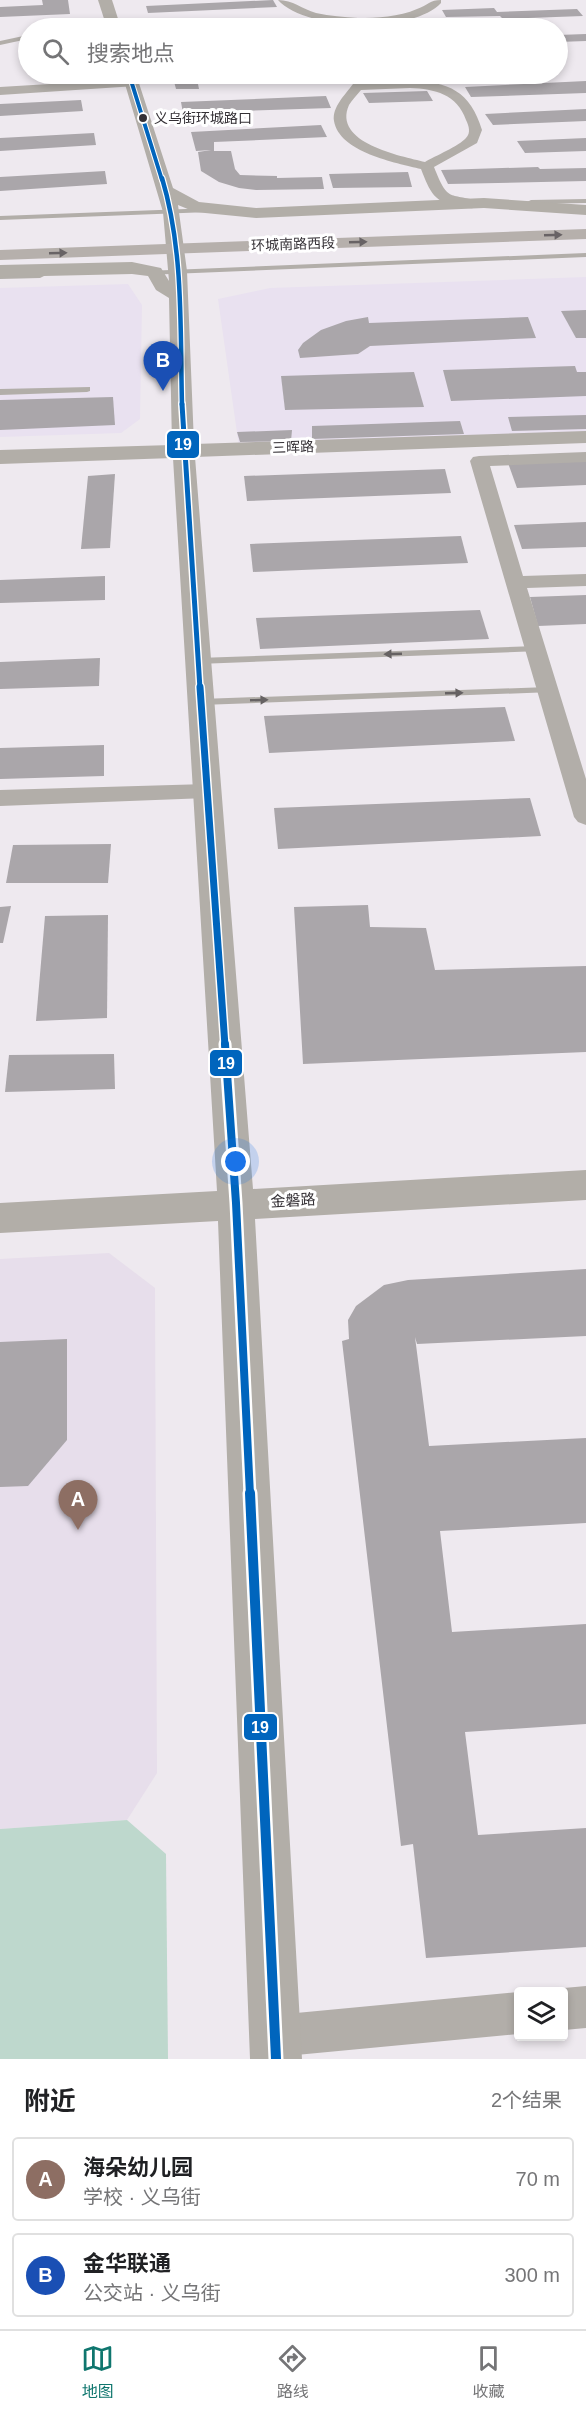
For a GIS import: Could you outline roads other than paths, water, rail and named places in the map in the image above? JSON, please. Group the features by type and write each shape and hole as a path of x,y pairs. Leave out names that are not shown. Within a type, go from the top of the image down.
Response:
{"main road":[{"name":"环城南路西段","path":"220,228 586,212"},
{"name":"环城南路西段","path":"0,255 171,242 586,234"}],"street":[{"path":"105,0 111,18"},
{"path":"283,0 290,7 305,13 331,18"},
{"path":"373,18 405,16 428,11 436,0"},
{"path":"0,91 70,84"},
{"path":"132,84 171,242 183,450 236,1203 276,2048 514,2014"},
{"path":"425,85 448,89 460,99 476,130 472,140 427,166 376,153 356,144 345,134 340,122 344,99 357,87 425,85"},
{"path":"427,166 438,194 449,202 475,204"},
{"path":"0,272 132,268 171,242 195,207 256,213 475,204 534,205 586,212"},
{"name":"三晖路","path":"0,457 586,437"},
{"path":"586,457 479,461 586,817"},
{"path":"515,582 586,580"},
{"path":"0,798 207,791"},
{"name":"金磐路","path":"0,1218 586,1185"},
{"path":"568,2009 586,2007"}],"lane":[{"path":"0,43 18,39"},
{"path":"226,210 449,202 586,201"},
{"path":"0,218 171,242 586,255"},
{"path":"0,277 171,242"},
{"path":"0,392 87,390"},
{"path":"198,661 536,649"},
{"path":"201,702 548,690"}],"place":[{"name":"义乌街环城路口","path":"143,118"},
{"name":"金华联通","path":"163,391"},
{"name":"海朵幼儿园","path":"78,1530"}]}
